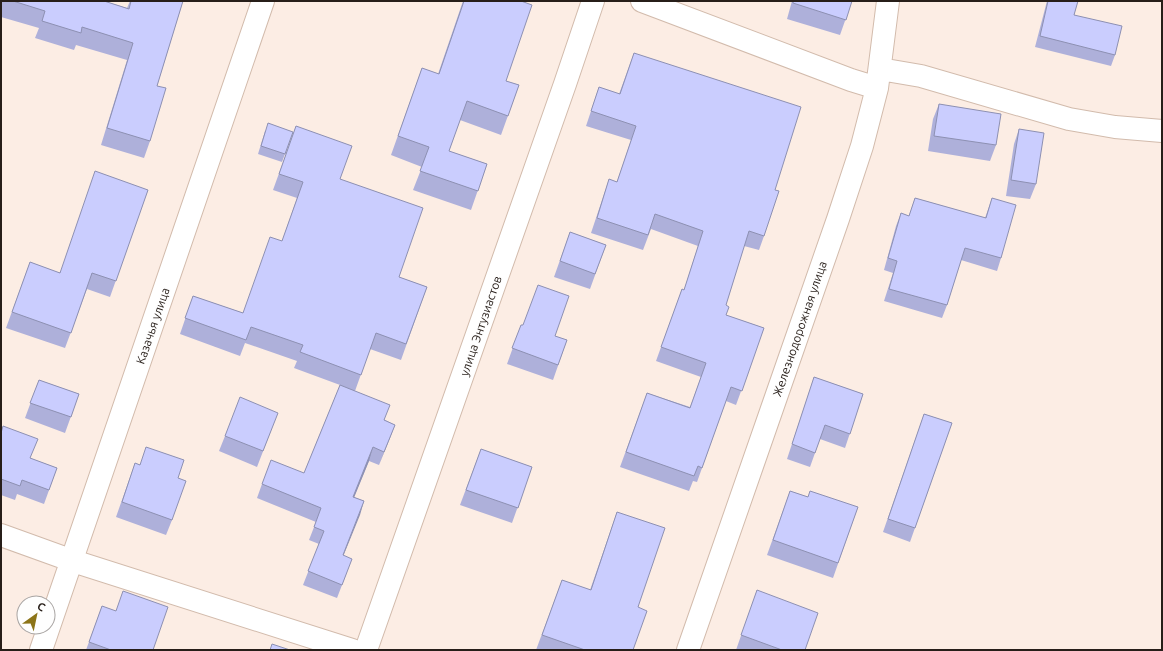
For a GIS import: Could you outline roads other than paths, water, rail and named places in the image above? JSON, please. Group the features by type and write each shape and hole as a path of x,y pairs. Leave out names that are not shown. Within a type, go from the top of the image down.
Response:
{"street":[{"name":"Казачья улица","path":"42,650 263,1"},
{"name":"улица Энтузиастов","path":"366,650 550,129 593,1"},
{"path":"642,1 851,80 921,76 1069,119 1115,127 1162,130"},
{"name":"Железнодорожная улица","path":"688,650 838,219 868,126 878,79 888,1"},
{"path":"1,536 352,650"}]}
